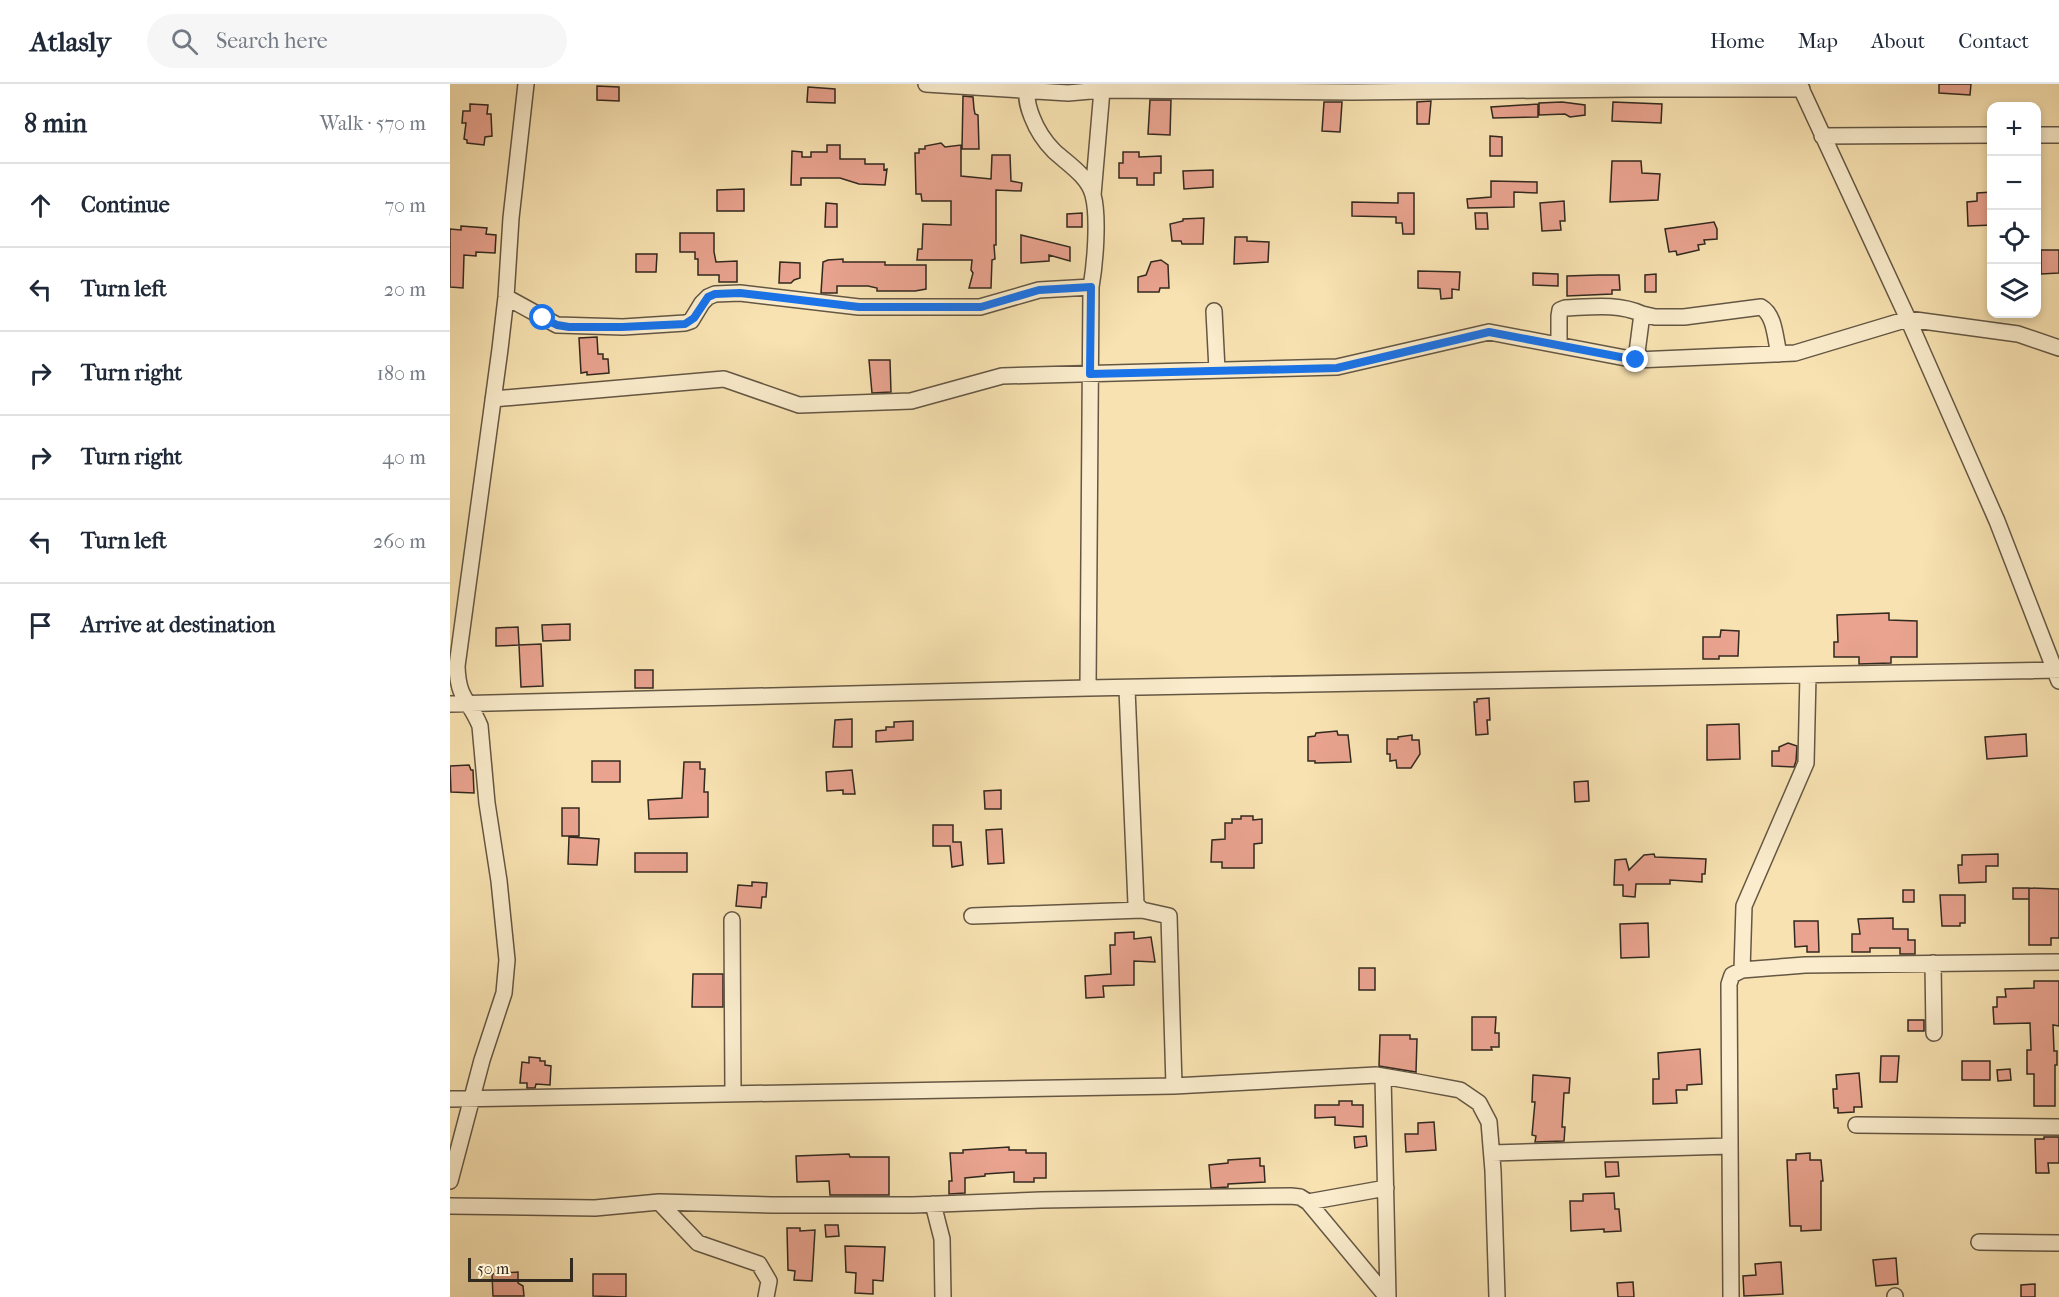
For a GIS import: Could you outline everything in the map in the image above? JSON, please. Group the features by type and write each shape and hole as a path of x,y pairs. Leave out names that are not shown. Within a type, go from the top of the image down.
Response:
{"street":[{"path":"458,704 457,666 506,297 511,218 526,84"},
{"path":"458,704 1088,688 1808,675 2057,674 1997,521 1908,319 1801,87 1353,92 1102,90 1068,93 1021,87 927,84"},
{"path":"1021,87 1036,128 1053,150 1083,176 1093,195"},
{"path":"1088,688 1091,287 1094,271 1095,220 1093,195 1102,90"},
{"path":"1822,136 1987,135"},
{"path":"2041,135 2059,135"},
{"path":"506,297 557,325 622,327 685,324 694,318 708,297 715,294 740,293 859,307 981,307 1039,290 1091,287"},
{"path":"1559,345 1558,316 1560,310 1565,308 1630,308 1655,317 1677,317 1761,307 1771,318 1779,354"},
{"path":"1214,311 1217,370"},
{"path":"1636,360 1642,314"},
{"path":"493,399 724,380 799,405 911,401 1002,376 1337,368 1489,332 1636,360 1795,353 1908,319 2018,334 2059,348"},
{"path":"1742,970 1744,906 1806,763 1808,675"},
{"path":"1127,689 1136,904 1142,910"},
{"path":"450,1181 471,1098 504,993 507,960 480,726 476,716 458,704"},
{"path":"972,916 1142,910 1170,916 1174,1086"},
{"path":"732,920 733,1093"},
{"path":"1731,1297 1729,984 1732,975 1742,970 1805,965 2059,962"},
{"path":"1933,963 1934,1033"},
{"path":"450,1099 1174,1086 1383,1076 1460,1090 1479,1103 1489,1122 1497,1297"},
{"path":"1383,1076 1387,1297"},
{"path":"1856,1125 2059,1127"},
{"path":"1492,1153 1730,1146"},
{"path":"1308,1202 1386,1188"},
{"path":"450,1206 595,1208 659,1202 772,1205 933,1204 1290,1196 1299,1197 1308,1202 1387,1297"},
{"path":"659,1202 698,1243 759,1264 769,1281 766,1297"},
{"path":"933,1204 942,1239 944,1297"},
{"path":"1979,1242 2059,1243"}],"building":[{"path":"1939,84 1971,84 1970,95 1939,93"},
{"path":"597,86 619,87 619,101 597,100"},
{"path":"808,87 835,89 835,103 807,102"},
{"path":"963,96 973,97 975,114 978,115 979,149 962,149"},
{"path":"1150,100 1171,100 1170,135 1148,134"},
{"path":"1431,101 1429,124 1417,124 1417,102"},
{"path":"1324,102 1342,102 1340,132 1322,131"},
{"path":"1562,102 1585,105 1585,115 1570,117 1565,114 1539,115 1539,103"},
{"path":"1613,102 1662,104 1661,123 1612,121"},
{"path":"470,104 488,105 487,114 491,114 492,136 485,137 484,145 467,143 464,139 466,123 462,123 463,111 470,111"},
{"path":"1538,104 1538,117 1493,118 1491,107"},
{"path":"1490,136 1502,137 1502,156 1490,156"},
{"path":"941,143 945,147 961,145 961,176 991,179 992,155 1010,155 1011,181 1022,183 1021,191 996,190 996,245 994,245 995,259 992,260 991,288 969,288 973,273 972,260 917,260 918,249 922,249 923,224 951,225 951,201 922,201 921,194 916,194 915,153 919,153 919,149 925,149 925,146"},
{"path":"827,145 840,145 840,159 865,159 865,164 884,164 884,170 887,169 885,185 859,184 840,178 801,178 801,185 791,185 792,151 802,152 802,157 811,157 811,152 827,152"},
{"path":"1123,152 1139,152 1139,157 1161,156 1161,173 1154,173 1154,185 1137,185 1137,178 1119,178 1119,163 1123,163"},
{"path":"1612,161 1641,161 1642,173 1660,174 1658,200 1610,202"},
{"path":"1213,170 1213,187 1184,189 1183,171"},
{"path":"1491,181 1537,182 1537,193 1514,192 1514,207 1468,208 1467,199 1491,197"},
{"path":"744,189 744,211 717,211 717,190"},
{"path":"1987,192 1987,225 1968,226 1967,202 1977,201 1977,193"},
{"path":"1398,193 1414,193 1414,234 1403,234 1402,223 1396,223 1396,217 1352,216 1352,202 1398,203"},
{"path":"1564,201 1565,221 1560,221 1561,230 1542,231 1540,203"},
{"path":"826,203 837,204 837,227 825,227"},
{"path":"1082,213 1082,227 1067,227 1067,214"},
{"path":"1475,213 1487,213 1488,229 1476,229"},
{"path":"1204,218 1203,244 1182,244 1181,241 1172,241 1170,224 1183,221 1183,219"},
{"path":"1714,222 1717,239 1704,240 1705,244 1698,245 1699,250 1677,255 1676,251 1669,252 1665,229"},
{"path":"461,226 487,228 486,234 496,235 495,253 476,252 476,256 464,255 463,288 450,287 450,229 461,230"},
{"path":"680,233 714,233 716,262 737,261 737,282 719,282 719,275 698,275 698,259 695,259 695,252 680,252"},
{"path":"1021,235 1070,247 1070,261 1049,255 1049,261 1021,263"},
{"path":"1235,237 1247,237 1247,241 1269,242 1268,262 1234,264"},
{"path":"2041,250 2059,250 2059,273 2041,274"},
{"path":"636,254 657,254 656,272 636,272"},
{"path":"843,259 843,262 926,265 926,289 877,291 877,288 868,286 837,286 837,293 821,293 823,262"},
{"path":"1161,260 1168,265 1169,288 1160,288 1159,292 1138,292 1138,277 1146,275 1151,262"},
{"path":"780,262 800,263 800,278 791,283 779,283"},
{"path":"1418,271 1460,272 1459,290 1452,289 1452,298 1441,299 1440,289 1418,288"},
{"path":"1533,273 1558,274 1558,286 1533,285"},
{"path":"1656,274 1656,292 1645,292 1645,275"},
{"path":"1619,275 1620,290 1612,290 1612,294 1567,296 1567,276"},
{"path":"597,337 598,354 603,354 603,359 608,359 609,373 587,375 587,372 581,373 579,338"},
{"path":"869,360 890,360 891,392 872,393"},
{"path":"1889,613 1889,620 1917,621 1917,657 1891,657 1891,663 1859,664 1859,657 1834,657 1834,642 1838,642 1837,615"},
{"path":"570,624 570,640 543,641 542,625"},
{"path":"518,627 519,645 496,646 496,628"},
{"path":"1721,630 1739,631 1738,656 1703,659 1703,637 1720,637"},
{"path":"541,644 543,686 521,687 519,645"},
{"path":"635,670 653,670 653,688 635,688"},
{"path":"1489,698 1488,734 1476,735 1474,702 1477,702 1477,699"},
{"path":"852,719 852,747 833,747 835,720"},
{"path":"913,721 913,740 876,742 876,731 894,727 894,722"},
{"path":"1739,724 1740,759 1707,760 1707,725"},
{"path":"1337,731 1338,735 1348,735 1351,762 1315,763 1315,761 1308,761 1308,737 1315,736 1316,733"},
{"path":"2026,734 2027,756 1987,759 1985,737"},
{"path":"1412,735 1412,740 1419,740 1420,754 1411,768 1397,768 1396,760 1390,761 1390,754 1387,754 1387,739"},
{"path":"1788,743 1797,746 1794,767 1772,766 1772,751 1779,751 1779,747"},
{"path":"592,761 620,761 620,782 592,782"},
{"path":"684,762 700,762 700,769 705,769 704,792 708,792 708,817 649,819 648,800 682,798"},
{"path":"469,765 473,770 474,793 451,792 450,766"},
{"path":"852,770 855,794 843,794 843,790 827,791 826,772"},
{"path":"1588,781 1589,801 1575,802 1574,782"},
{"path":"1001,790 1001,809 985,809 984,791"},
{"path":"562,808 579,808 579,836 562,836"},
{"path":"1241,816 1253,816 1253,820 1262,819 1262,843 1254,844 1254,868 1222,868 1222,862 1211,862 1212,840 1225,839 1225,823 1232,823 1232,819 1241,819"},
{"path":"933,825 953,825 953,842 961,842 963,865 952,867 950,846 933,846"},
{"path":"1002,829 1004,863 988,864 986,830"},
{"path":"569,837 599,839 597,865 568,864"},
{"path":"635,853 687,853 687,872 635,872"},
{"path":"1654,854 1655,857 1706,859 1702,882 1670,880 1670,884 1636,884 1635,897 1623,896 1623,885 1614,885 1615,860 1626,859 1629,870 1644,855"},
{"path":"1998,854 1998,866 1986,866 1986,882 1959,883 1958,865 1962,865 1962,855"},
{"path":"752,882 767,883 766,897 762,897 761,908 736,906 738,885 752,886"},
{"path":"2013,888 2029,888 2029,899 2013,899"},
{"path":"2029,888 2059,889 2059,938 2051,938 2051,945 2029,945"},
{"path":"1903,890 1914,890 1914,902 1903,902"},
{"path":"1940,895 1965,895 1965,923 1960,923 1960,926 1942,926"},
{"path":"1893,918 1893,929 1908,929 1908,940 1915,940 1915,954 1900,954 1900,948 1870,948 1870,952 1852,952 1852,934 1860,934 1858,919"},
{"path":"1794,921 1818,921 1819,952 1807,952 1807,946 1795,947"},
{"path":"1648,923 1649,957 1621,958 1620,924"},
{"path":"1134,932 1134,939 1151,937 1155,962 1134,961 1134,985 1103,986 1104,997 1086,998 1085,976 1111,974 1110,945 1115,945 1115,933"},
{"path":"1359,968 1375,968 1375,990 1359,990"},
{"path":"693,974 723,974 723,1007 692,1007"},
{"path":"2034,981 2059,981 2059,1026 2053,1025 2054,1051 2057,1051 2055,1106 2034,1106 2034,1074 2027,1074 2027,1050 2031,1050 2030,1023 1994,1024 1993,1007 1997,1007 1997,997 2006,997 2005,989 2034,988"},
{"path":"1472,1017 1496,1017 1495,1033 1499,1033 1499,1047 1491,1047 1492,1050 1472,1050"},
{"path":"1908,1020 1924,1020 1924,1031 1908,1031"},
{"path":"1380,1035 1410,1035 1410,1039 1417,1039 1416,1072 1379,1066"},
{"path":"1700,1049 1702,1084 1687,1085 1687,1090 1676,1090 1677,1103 1653,1104 1653,1079 1659,1079 1658,1053"},
{"path":"1881,1056 1899,1056 1897,1082 1880,1082"},
{"path":"529,1057 540,1058 540,1061 545,1061 545,1065 551,1066 550,1085 536,1084 535,1088 527,1088 527,1083 520,1083 522,1062 529,1063"},
{"path":"1962,1061 1990,1061 1990,1080 1962,1080"},
{"path":"2010,1069 2011,1080 1998,1081 1997,1070"},
{"path":"1859,1073 1862,1107 1854,1107 1854,1112 1838,1113 1838,1108 1834,1108 1833,1089 1837,1089 1836,1075"},
{"path":"1533,1075 1570,1078 1569,1093 1564,1093 1562,1127 1565,1127 1564,1141 1535,1142 1536,1136 1532,1135 1535,1102 1532,1102"},
{"path":"1339,1101 1352,1101 1352,1105 1363,1105 1363,1127 1335,1125 1335,1117 1315,1118 1315,1105 1339,1105"},
{"path":"1434,1122 1436,1150 1406,1152 1405,1134 1418,1134 1418,1123"},
{"path":"1366,1136 1367,1146 1355,1148 1354,1137"},
{"path":"2044,1137 2059,1137 2059,1163 2048,1163 2049,1173 2036,1173 2035,1139 2044,1139"},
{"path":"1009,1147 1009,1150 1026,1150 1026,1153 1046,1153 1046,1178 1034,1178 1034,1182 1014,1182 1014,1172 985,1174 985,1176 965,1178 965,1193 949,1194 949,1181 952,1181 950,1153"},
{"path":"1810,1153 1810,1160 1821,1160 1823,1181 1821,1181 1821,1230 1801,1231 1801,1226 1790,1226 1787,1160 1796,1160 1796,1154"},
{"path":"849,1154 850,1157 889,1157 889,1195 830,1195 829,1181 797,1182 796,1156"},
{"path":"1260,1158 1260,1166 1264,1166 1265,1182 1228,1184 1228,1187 1211,1188 1209,1165 1228,1163 1228,1160"},
{"path":"1605,1162 1618,1162 1619,1176 1606,1177"},
{"path":"1614,1193 1615,1209 1619,1209 1621,1231 1604,1232 1604,1229 1571,1231 1570,1201 1583,1201 1583,1194"},
{"path":"825,1225 838,1225 839,1236 826,1237"},
{"path":"787,1228 800,1228 800,1231 815,1230 812,1281 794,1280 795,1271 788,1270"},
{"path":"845,1246 885,1247 883,1281 873,1280 873,1294 855,1293 856,1273 846,1272"},
{"path":"1896,1258 1898,1284 1876,1286 1873,1260"},
{"path":"1781,1262 1783,1294 1744,1296 1743,1276 1756,1275 1755,1264"},
{"path":"518,1272 518,1283 523,1286 524,1296 493,1296 492,1274"},
{"path":"593,1274 626,1274 626,1297 593,1296"},
{"path":"1633,1282 1634,1297 1618,1297 1617,1283"},
{"path":"2035,1284 2035,1297 2021,1297 2021,1285"}],"route":[{"path":"543,318 557,325 569,327 685,324 694,318 702,303 715,294 740,293 859,307 981,307 1039,290 1091,287 1090,374 1337,368 1489,332 1636,360"}]}
